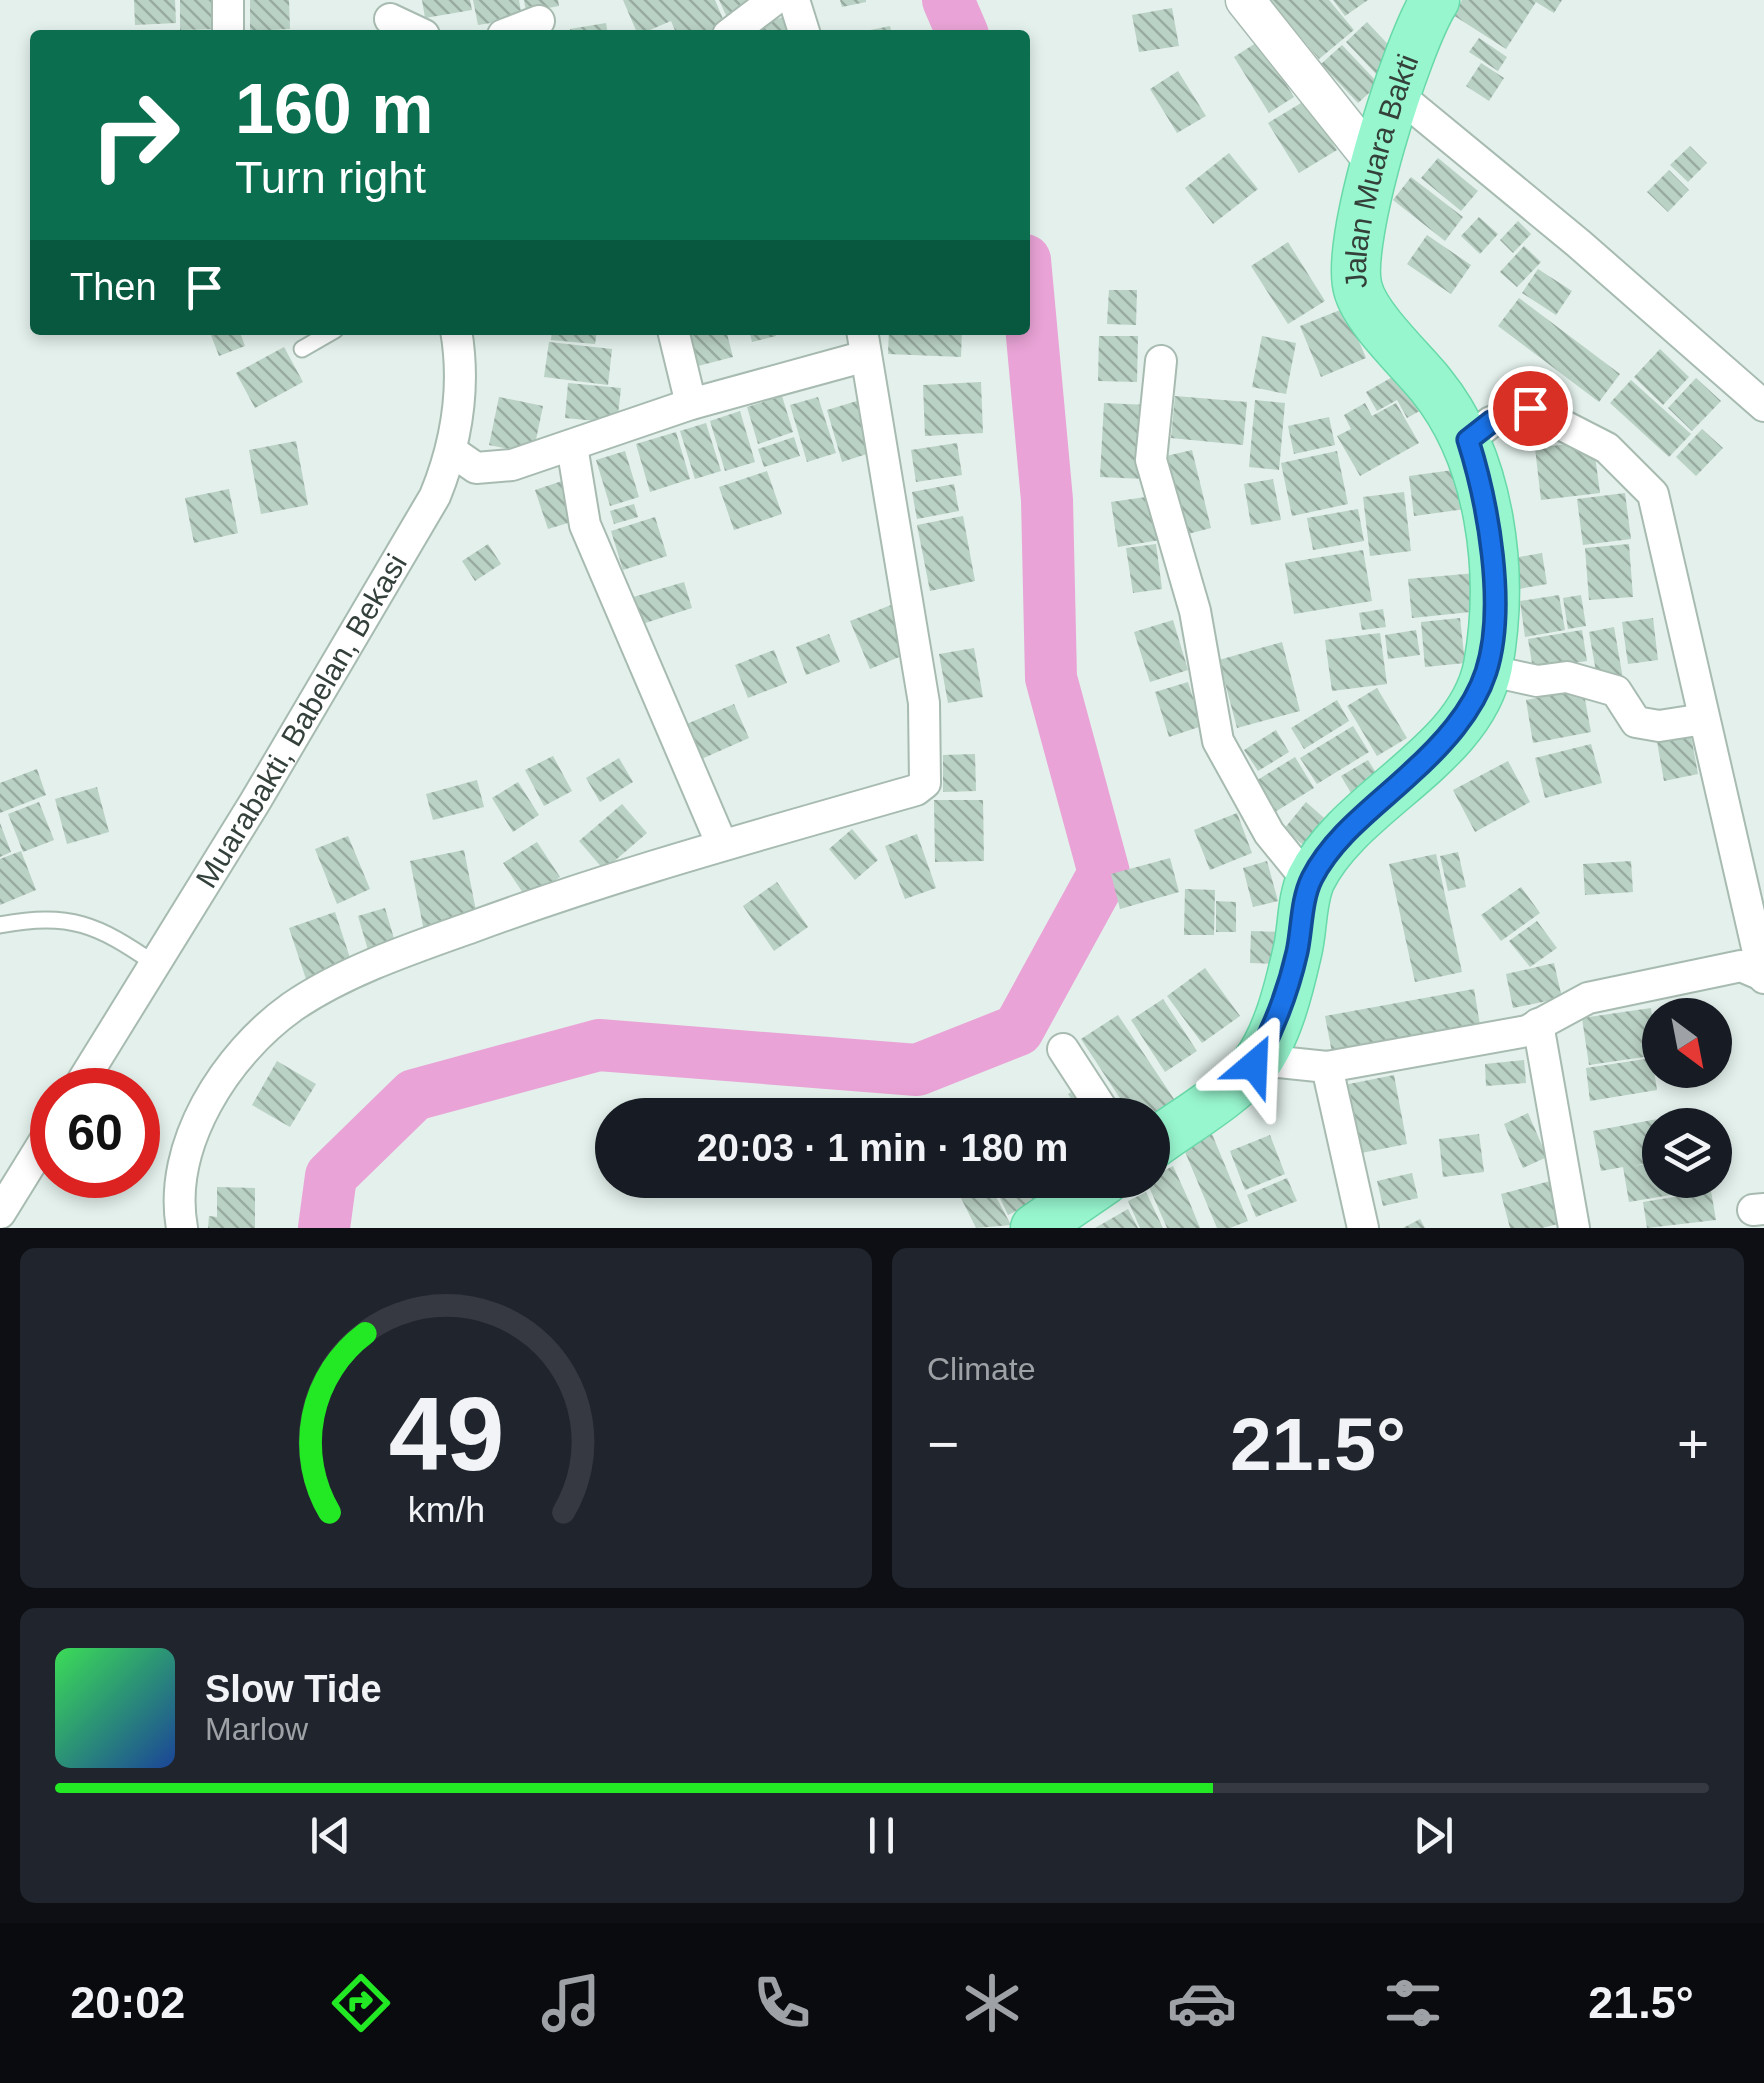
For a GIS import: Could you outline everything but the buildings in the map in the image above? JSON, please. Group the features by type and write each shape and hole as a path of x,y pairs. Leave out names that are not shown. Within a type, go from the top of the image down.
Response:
{"main road":[{"name":"Jalan Muara Bakti","path":"1170,1131 1254,1065 1273,1029 1297,954 1310,882 1352,826 1436,750 1470,706 1487,670 1493,581 1480,478 1468,440 1448,406 1361,297 1356,259 1396,92 1435,0"},
{"path":"1035,1228 1079,1198"}],"street":[{"path":"228,0 228,30"},
{"path":"735,30 774,0"},
{"path":"794,0 803,30"},
{"path":"1246,0 1372,186"},
{"path":"390,18 414,30"},
{"path":"516,30 539,21"},
{"path":"1396,92 1578,243 1764,406"},
{"name":"Muarabakti, Babelan, Bekasi","path":"89,1068 149,960 402,558 453,452 461,389 456,335"},
{"path":"674,335 690,404"},
{"path":"182,1228 181,1178 204,1111 260,1033 294,1006 422,945 594,882 916,790 928,778 924,703 864,343 572,446 491,468 476,468 453,452"},
{"path":"1161,361 1150,438 1151,460 1200,633 1218,742 1269,833 1310,882"},
{"path":"1468,440 1491,422 1530,408 1607,448 1636,472 1653,494 1763,976"},
{"path":"572,446 585,524 722,846"},
{"path":"1487,670 1538,680 1567,677 1616,691 1636,722 1659,726 1704,719"},
{"path":"1254,1065 1280,1062 1327,1067 1527,1031 1588,998 1741,966 1763,976"},
{"path":"1538,1024 1574,1228"},
{"path":"1064,1049 1095,1098"},
{"path":"1327,1067 1363,1228"},
{"path":"0,1214 30,1165"}],"lane":[{"path":"302,349 326,335"},
{"path":"0,925 63,918 86,924 149,960"}],"waterway":[{"path":"948,0 961,30"},
{"path":"324,1228 331,1176 414,1095 599,1045 917,1070 1018,1030 1104,873 1051,678 1047,500 1030,315"}],"route":[{"path":"1254,1065 1273,1029 1297,954 1310,882 1352,826 1436,750 1470,706 1487,670 1493,581 1480,478 1468,440 1491,422 1530,408"}]}
